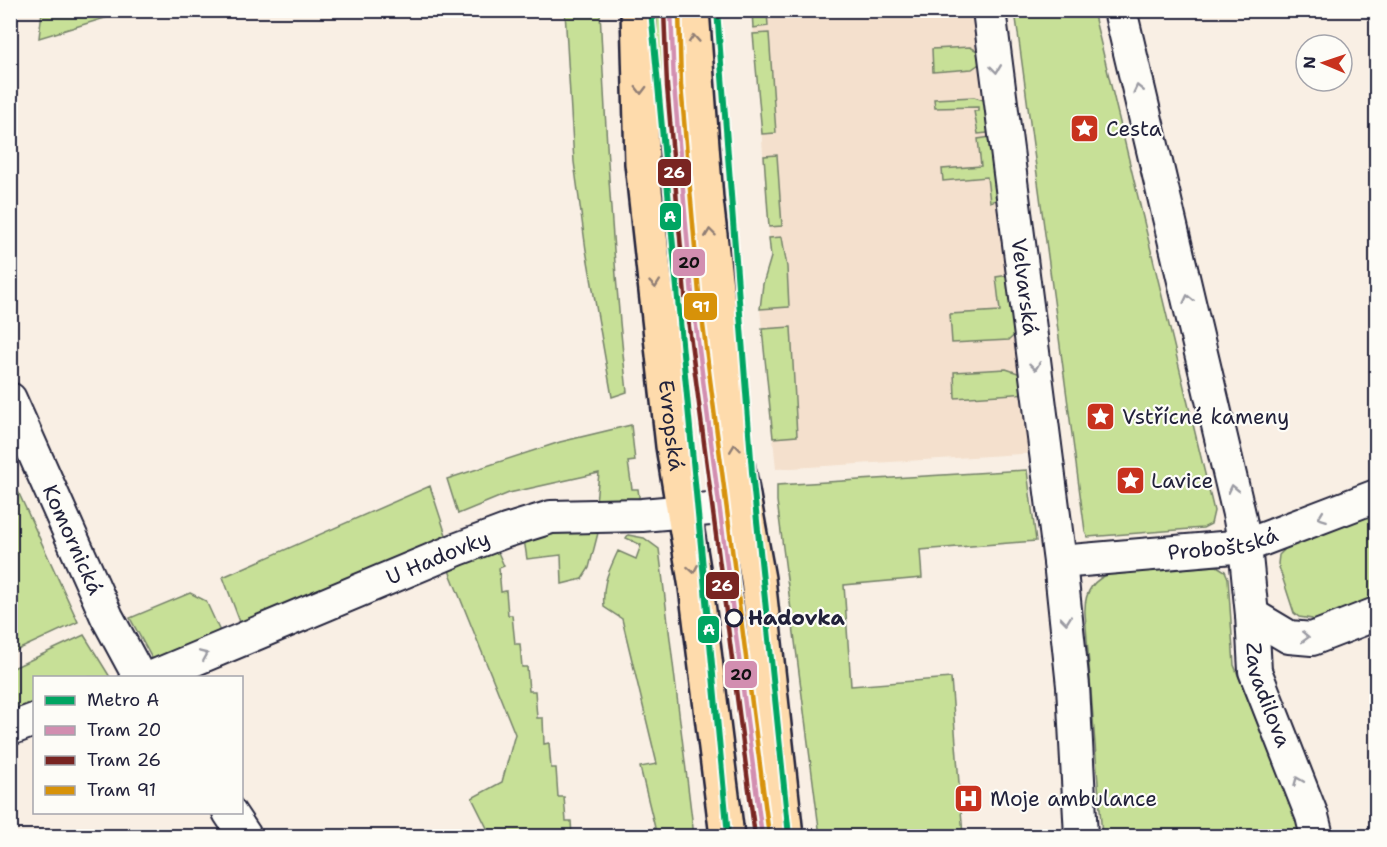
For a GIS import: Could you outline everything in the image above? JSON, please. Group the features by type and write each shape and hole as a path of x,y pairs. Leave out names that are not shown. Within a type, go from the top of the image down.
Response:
{"main road":[{"name":"Evropská","path":"638,10 642,164 673,446 696,586 727,837"},
{"path":"692,10 706,200 735,452 758,579 786,837"}],"street":[{"name":"Velvarská","path":"989,10 1059,562"},
{"path":"1120,10 1245,546"},
{"name":"Komornická","path":"10,399 107,617 139,676"},
{"name":"Proboštská","path":"1059,562 1245,546 1377,496"},
{"name":"U Hadovky","path":"155,676 458,549 551,517 642,515 744,506"},
{"name":"Zavadilova","path":"1245,546 1255,671 1312,816 1317,837"},
{"path":"1059,562 1073,686 1081,837"},
{"path":"1252,615 1289,637 1312,639 1377,614"},
{"path":"10,729 33,720"},
{"path":"230,814 245,837"}],"shaded area":[{"path":"752,11 981,11 1037,453 776,469 760,309 763,284 771,257"}],"green space":[{"path":"42,10 128,11 39,38"},
{"path":"565,11 600,11 610,201 627,392 612,397 586,250 574,162"},
{"path":"651,11 679,11 688,140 654,143"},
{"path":"752,11 767,11 768,26 753,28"},
{"path":"1015,11 1093,11 1214,511 1211,524 1203,528 1088,537 1085,531"},
{"path":"769,33 776,133 762,134 753,34"},
{"path":"970,47 981,53 982,62 972,69 933,72 932,49"},
{"path":"974,97 987,101 997,132 978,134 974,111 978,111 978,107 935,108 934,99"},
{"path":"997,136 999,199 990,202 987,177 943,181 942,169 981,166 978,139"},
{"path":"777,155 782,226 769,227 764,156"},
{"path":"782,237 787,267 789,307 760,309 763,284 771,257 769,238"},
{"path":"1015,274 1019,331 1009,340 952,343 950,314 1000,311 996,277"},
{"path":"791,327 797,436 773,438 762,329"},
{"path":"1006,369 1024,375 1030,393 955,398 954,372"},
{"path":"631,425 635,461 628,462 632,489 638,489 640,504 596,502 599,473 509,493 458,514 447,479 560,442"},
{"path":"1027,470 1036,541 920,550 922,578 844,585 851,686 951,678 963,836 820,836 777,501 777,485"},
{"path":"10,474 78,622 11,653 10,653"},
{"path":"430,486 449,544 248,626 240,622 223,577"},
{"path":"1376,511 1376,604 1315,627 1312,619 1299,617 1294,613 1278,564 1279,555 1284,550 1282,543"},
{"path":"599,529 589,568 582,579 562,584 561,555 527,559 524,539 541,532"},
{"path":"628,535 644,538 659,549 694,836 657,836 640,767 657,764 622,619 604,607 605,585 618,551 636,559 641,545 626,538"},
{"path":"497,550 504,566 499,568 501,592 506,591 508,615 512,615 515,644 520,644 522,667 527,667 529,691 535,691 537,718 543,718 544,744 549,743 551,768 556,768 558,797 564,797 566,821 571,821 572,836 491,836 472,798 502,782 515,734 448,568"},
{"path":"1217,566 1225,571 1228,578 1234,665 1301,836 1102,836 1085,613 1088,593 1095,583 1112,573"},
{"path":"190,593 206,601 222,636 154,662 130,618"},
{"path":"84,635 109,676 33,676 33,709 11,718 11,669"}],"metro line":[{"name":"A","path":"651,10 728,836"},
{"name":"A","path":"717,10 752,472 789,836"}],"tram line":[{"name":"26","path":"664,10 667,86 685,296 755,836"},
{"name":"20","path":"671,10 674,85 692,295 762,836"},
{"name":"91","path":"679,10 681,85 699,294 769,835"}],"place":[{"name":"Cesta","path":"1085,129"},
{"name":"Vstřícné kameny","path":"1101,417"},
{"name":"Lavice","path":"1130,481"},
{"name":"Hadovka","path":"734,618"},
{"name":"Moje ambulance","path":"969,799"}]}
